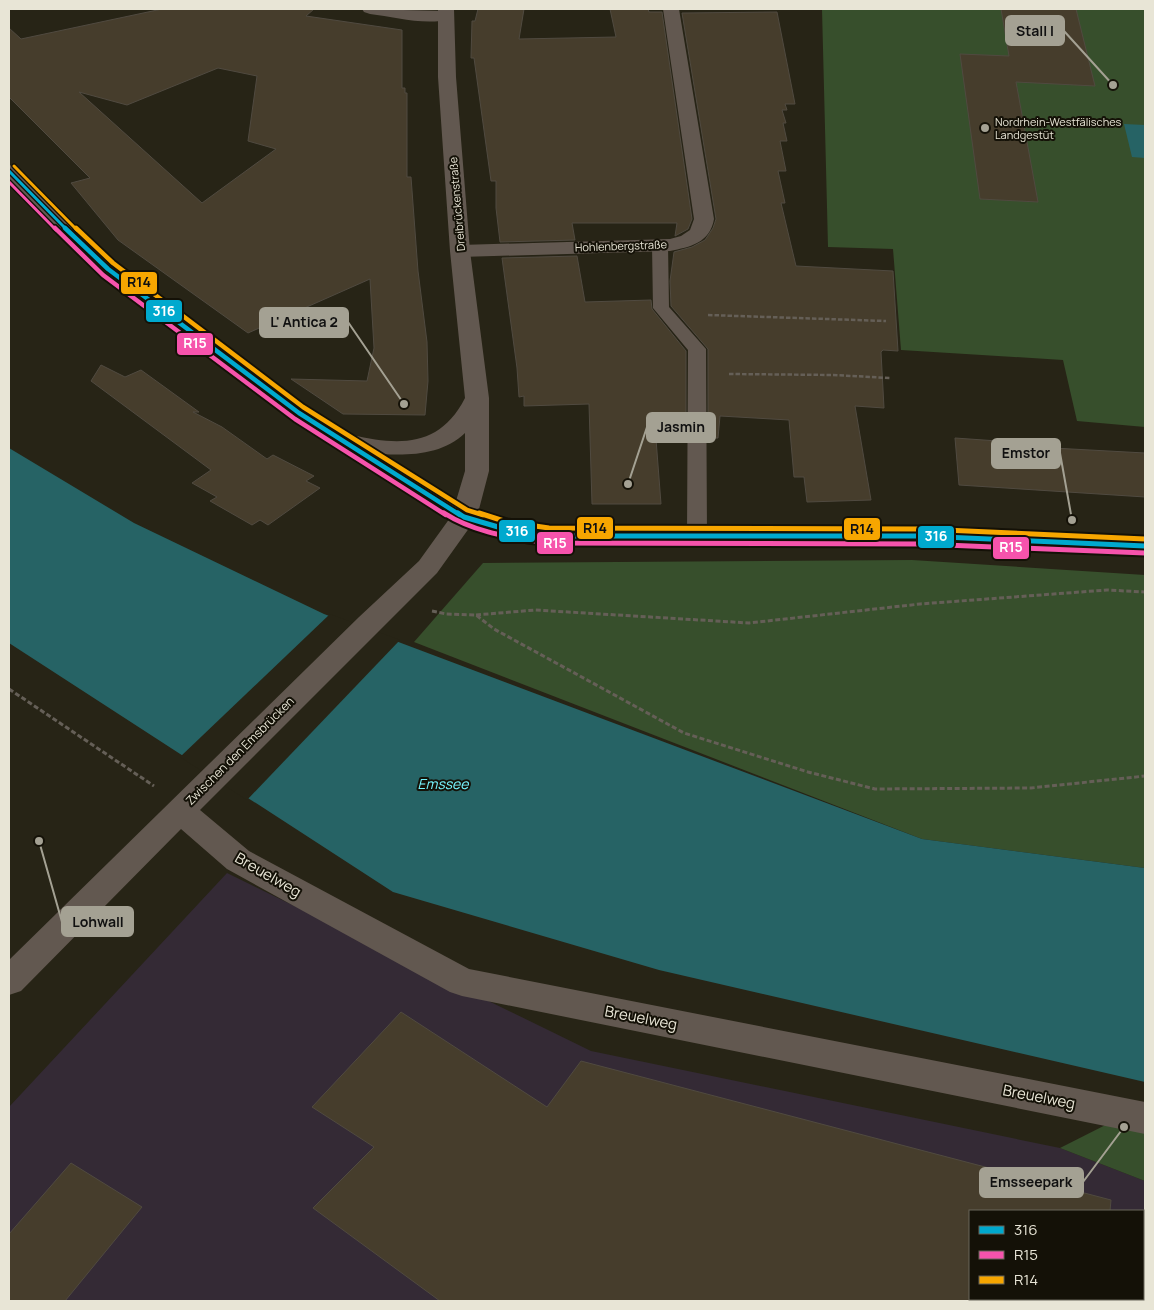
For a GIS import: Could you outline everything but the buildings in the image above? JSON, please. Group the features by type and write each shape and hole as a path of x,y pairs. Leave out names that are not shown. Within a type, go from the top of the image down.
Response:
{"street":[{"path":"370,9 421,16 446,12"},
{"name":"Hohlenbergstraße","path":"460,251 660,245 683,242 694,238 700,233 704,227 704,219 671,9"},
{"name":"Dreibrückenstraße","path":"446,12 447,77 460,251 477,398 477,472 464,517"},
{"path":"9,170 44,208 108,269 299,413 464,517 505,529 548,536 912,534 1145,546"},
{"path":"344,440 368,446 389,448 414,448 435,442 451,433 462,422 477,398"},
{"name":"Zwischen den Emsbrücken","path":"9,981 389,603 428,567 464,517"},
{"name":"Breuelweg","path":"180,811 238,860 462,982 1145,1118"}],"lane":[{"path":"660,245 661,308 697,349 697,535"}],"path":[{"path":"670,319 690,314 758,318 770,316 831,317 886,321"},
{"path":"696,372 890,378"},
{"path":"389,603 446,614 476,615 535,610 749,623 920,604 1107,590 1145,592"},
{"path":"476,615 494,629 684,733 808,772 875,789 1031,788 1145,776"},
{"path":"9,689 150,783 180,811"}],"shaded area":[{"path":"227,873 591,1051 1060,1148 1145,1181 1145,1301 9,1301 9,1107"}],"green space":[{"name":"Nordrhein-Westfälisches Landgestüt","path":"822,9 1145,9 1145,427 1077,421 1063,360 901,350 893,249 828,247"},
{"path":"912,560 1145,575 1145,868 922,839 414,642 483,563"},
{"path":"1145,1105 1145,1181 1060,1148"}],"water":[{"path":"1124,124 1145,125 1145,158 1132,157"},
{"name":"Emssee","path":"9,448 134,523 324,614 922,839 1145,868 1145,1082 659,970 393,892 9,643"}],"pier":[{"path":"330,614 400,640 247,800 180,757"}],"transit line":[{"name":"R14","path":"14,166 49,203 113,263 303,407 467,510 507,522 549,528 922,529 1145,539"},
{"name":"316","path":"9,171 44,208 108,269 299,413 464,517 505,529 548,536 921,536 1145,546"},
{"name":"R15","path":"9,182 103,275 295,419 461,524 503,536 547,543 921,544 1145,553"}],"place":[{"name":"Stall I","path":"1113,85"},
{"name":"Nordrhein-Westfälisches Landgestüt","path":"985,128"},
{"name":"L' Antica 2","path":"404,404"},
{"name":"Jasmin","path":"628,484"},
{"name":"Emstor","path":"1072,520"},
{"name":"Lohwall","path":"39,841"},
{"name":"Emsseepark","path":"1124,1127"}]}
